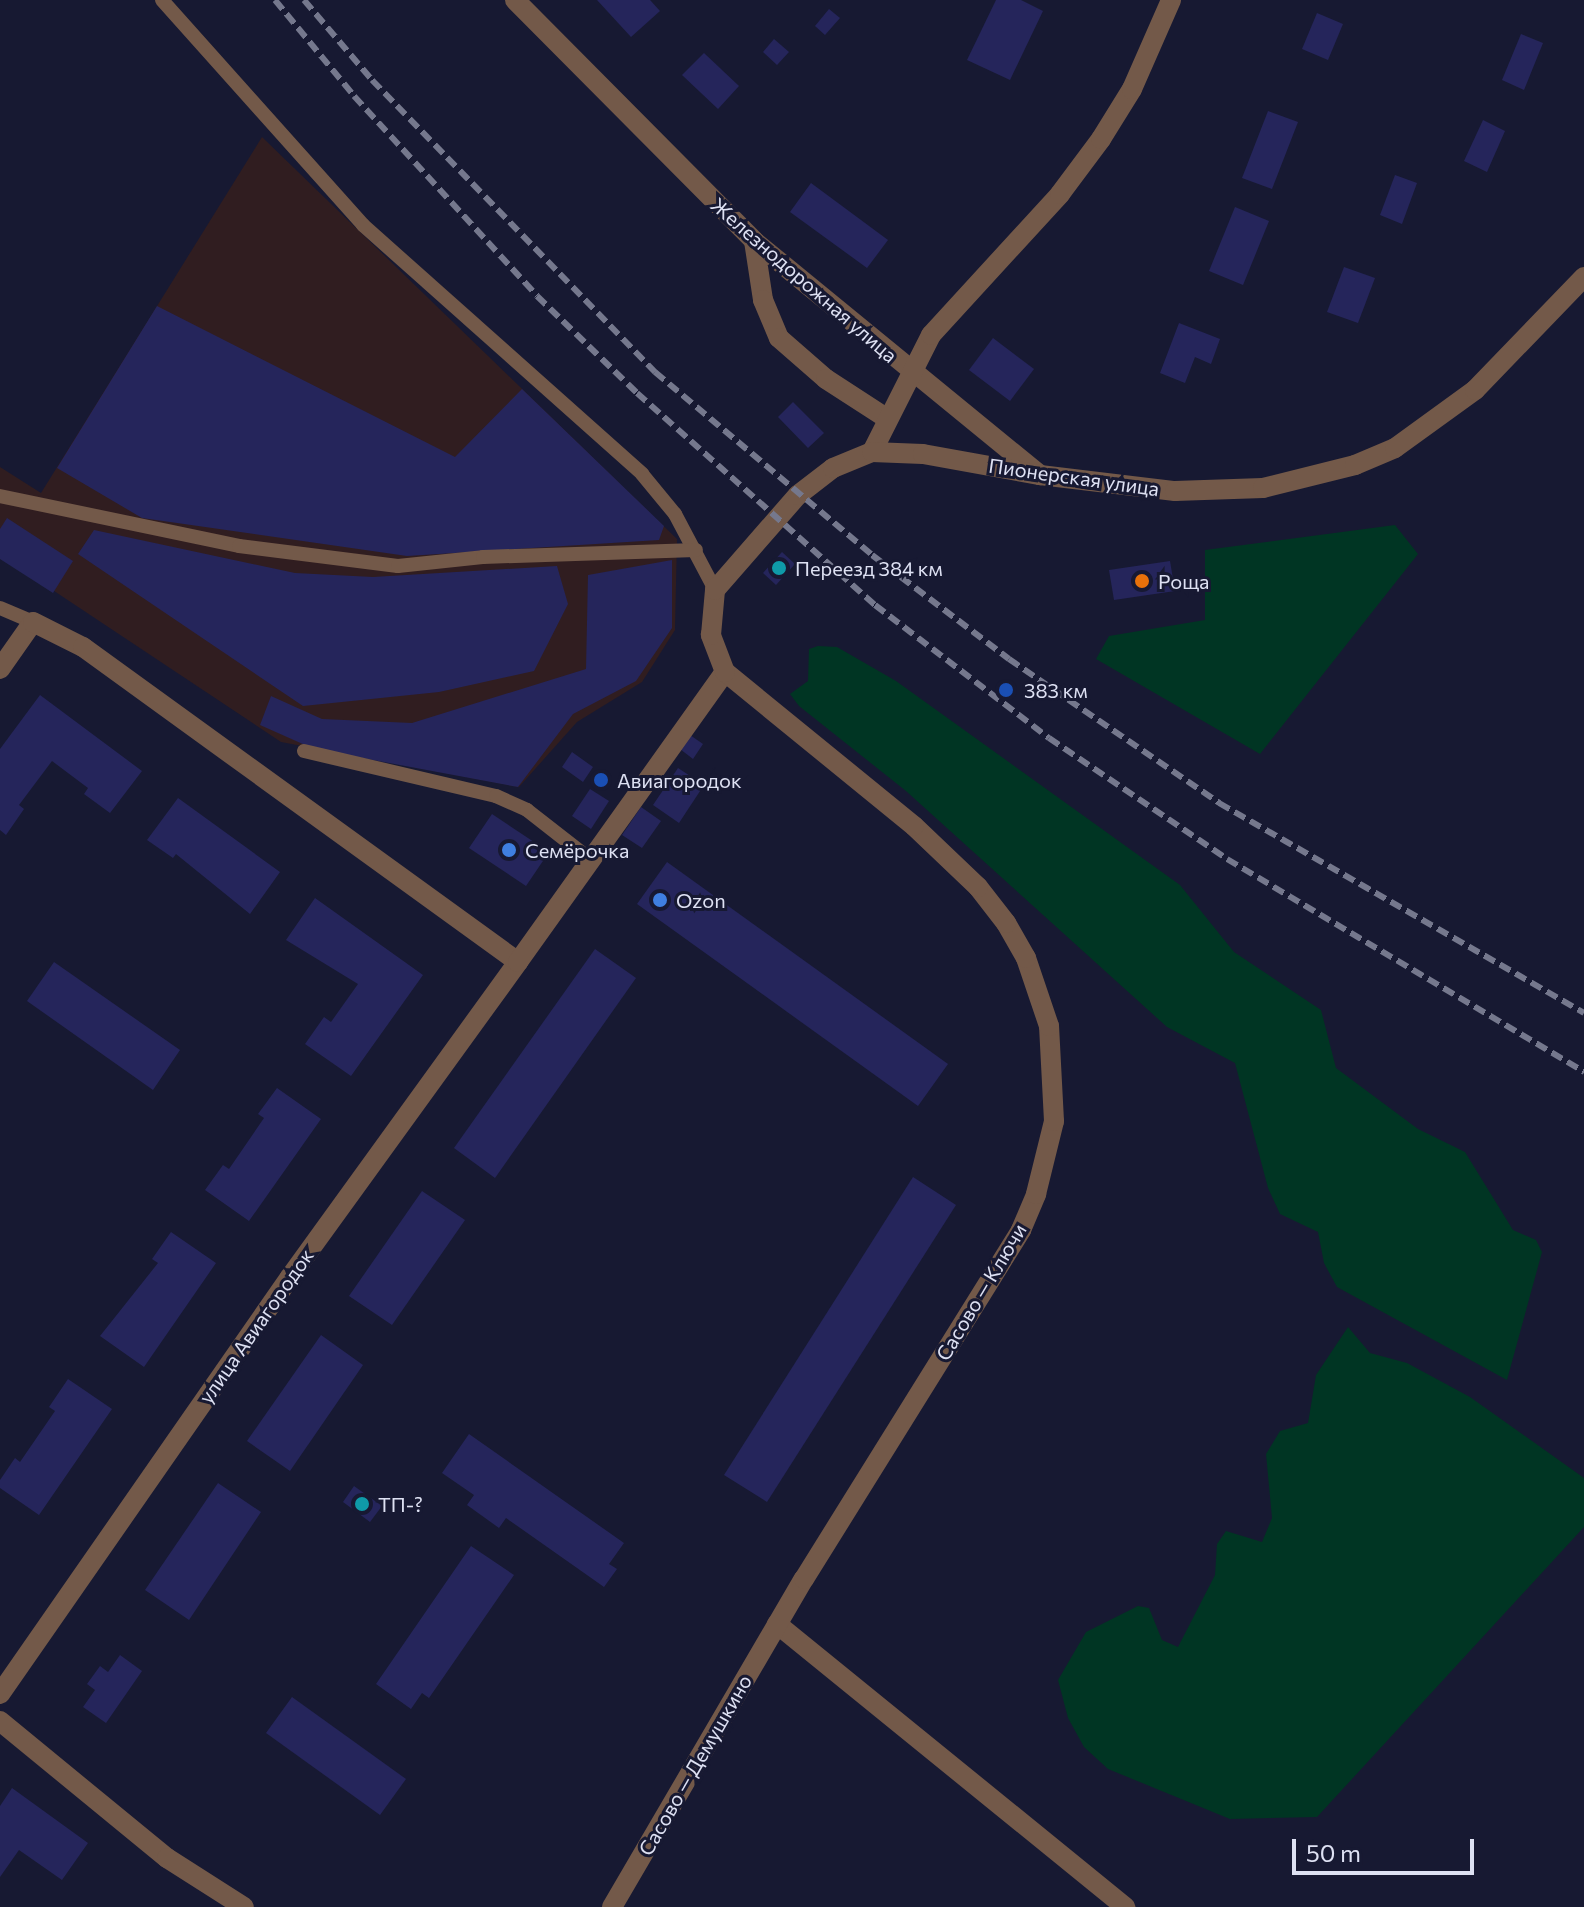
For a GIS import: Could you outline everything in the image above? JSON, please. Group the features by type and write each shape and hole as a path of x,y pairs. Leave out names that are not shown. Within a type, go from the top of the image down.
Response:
{"street":[{"name":"Железнодорожная улица","path":"515,0 754,241 910,373 1040,475"},
{"path":"725,672 711,635 715,590 798,495 833,468 872,452 910,373 956,303 1060,194 1101,139 1132,89 1171,0"},
{"path":"754,241 763,300 779,338 826,379 886,418"},
{"name":"Пионерская улица","path":"872,452 923,454 1127,487 1220,491 1293,482 1355,465 1395,448 1475,390 1584,277"},
{"path":"0,669 33,622 107,663 518,962"},
{"name":"улица Авиагородок","path":"0,1694 281,1289 591,860 641,783 725,672"},
{"name":"Сасово — Ключи","path":"725,672 914,826 978,887 1026,958 1040,993 1054,1058 1048,1153 1021,1230 777,1624"},
{"path":"777,1624 1125,1907"},
{"name":"Сасово — Демушкино","path":"612,1907 777,1624"},
{"path":"0,1721 167,1858 244,1907"}],"lane":[{"path":"162,0 363,225 642,474 696,550 715,590"},
{"path":"0,496 239,546 398,566 483,557 696,550"},
{"path":"0,608 33,622"},
{"path":"304,751 496,796 527,810 591,860"}],"shaded area":[{"path":"262,137 677,539 675,630 642,682 577,722 519,787 281,742 0,555 0,467 41,493"}],"green space":[{"path":"1395,525 1418,554 1260,754 1096,659 1109,636 1205,620 1205,550"},
{"path":"837,647 896,681 1180,885 1234,952 1321,1010 1336,1068 1418,1129 1465,1152 1513,1230 1536,1240 1542,1252 1507,1380 1337,1287 1324,1263 1318,1232 1280,1214 1268,1188 1235,1063 1167,1027 906,791 799,706 790,694 808,681 809,649"},
{"path":"1348,1327 1370,1353 1407,1363 1470,1397 1584,1478 1584,1527 1317,1817 1230,1819 1108,1769 1084,1747 1068,1718 1058,1680 1086,1632 1138,1606 1149,1608 1162,1640 1178,1647 1215,1575 1217,1544 1226,1531 1262,1542 1272,1518 1266,1454 1280,1431 1308,1423 1316,1375"}],"building":[{"path":"597,0 650,0 660,11 631,37"},
{"path":"996,0 1021,0 1043,11 1010,80 967,60"},
{"path":"829,9 840,18 825,35 815,26"},
{"path":"1317,13 1343,24 1328,60 1302,49"},
{"path":"1521,34 1543,43 1524,90 1502,80"},
{"path":"774,39 789,52 777,65 763,52"},
{"path":"704,53 739,86 718,109 682,75"},
{"path":"1268,111 1298,122 1272,189 1242,178"},
{"path":"1483,120 1505,131 1487,172 1464,161"},
{"path":"1395,175 1417,183 1402,224 1380,215"},
{"path":"811,183 888,240 867,268 790,212"},
{"path":"1235,207 1269,221 1243,285 1209,271"},
{"path":"1344,267 1375,278 1358,323 1327,312"},
{"path":"157,306 455,457 522,389 664,526 659,540 407,556 142,518 57,468"},
{"path":"1179,323 1220,339 1211,364 1195,357 1185,383 1160,373"},
{"path":"993,338 1034,369 1010,401 969,370"},
{"path":"793,402 824,433 808,448 778,417"},
{"path":"7,518 73,561 53,593 0,559 0,529"},
{"path":"94,530 295,573 373,577 557,566 568,604 534,671 439,692 303,706 78,554"},
{"name":"Переезд 384 км","path":"782,552 795,564 776,585 763,573"},
{"path":"672,560 672,628 636,681 573,714 518,787 314,749 260,725 271,696 322,719 412,723 586,669 588,575"},
{"name":"Роща","path":"1170,561 1175,591 1114,600 1109,570"},
{"path":"40,695 142,771 110,813 84,794 88,788 52,761 19,805 24,809 6,835 0,830 0,749"},
{"path":"690,735 703,744 693,759 680,749"},
{"path":"572,752 593,767 583,782 562,767"},
{"path":"678,768 704,785 679,823 653,805"},
{"path":"590,789 609,801 591,829 572,816"},
{"path":"178,798 280,872 250,914 176,854 173,858 147,840"},
{"path":"641,807 661,821 642,848 622,835"},
{"name":"Семёрочка","path":"492,814 549,852 526,886 469,848"},
{"path":"667,862 948,1064 918,1106 637,904"},
{"path":"315,898 423,975 351,1076 305,1044 324,1017 331,1022 358,984 286,940"},
{"path":"595,949 636,978 495,1178 454,1148"},
{"path":"54,962 180,1050 153,1090 27,1001"},
{"path":"277,1088 321,1119 249,1221 205,1190 223,1165 229,1169 264,1118 258,1114"},
{"path":"913,1177 956,1205 767,1502 724,1475"},
{"path":"422,1191 465,1220 392,1325 349,1296"},
{"path":"171,1232 216,1263 144,1367 100,1336 158,1263 152,1259"},
{"path":"321,1335 363,1365 290,1471 247,1441"},
{"path":"68,1379 112,1409 39,1515 0,1488 0,1480 15,1458 20,1462 55,1411 49,1407"},
{"path":"469,1434 624,1543 609,1564 617,1569 604,1587 506,1518 499,1528 467,1505 474,1495 442,1473"},
{"path":"218,1483 261,1512 189,1620 145,1590"},
{"name":"ТП-?","path":"354,1486 382,1506 370,1522 343,1502"},
{"path":"471,1546 514,1575 429,1698 422,1693 411,1709 376,1684"},
{"path":"120,1655 142,1671 106,1723 83,1707 95,1690 87,1684 100,1666 108,1672"},
{"path":"292,1697 406,1779 380,1815 266,1733"},
{"path":"12,1788 88,1843 62,1880 19,1850 0,1877 0,1806"}],"railway":[{"path":"275,0 354,96 537,296 637,393 875,605 1049,738 1227,859 1584,1072"},
{"path":"304,0 372,80 655,372 872,555 1009,659 1219,803 1584,1013"}],"place":[{"name":"Переезд 384 км","path":"779,568"},
{"name":"Роща","path":"1142,581"},
{"name":"383 км","path":"1006,690"},
{"name":"Авиагородок","path":"601,780"},
{"name":"Семёрочка","path":"509,850"},
{"name":"Ozon","path":"660,900"},
{"name":"ТП-?","path":"362,1504"}]}
